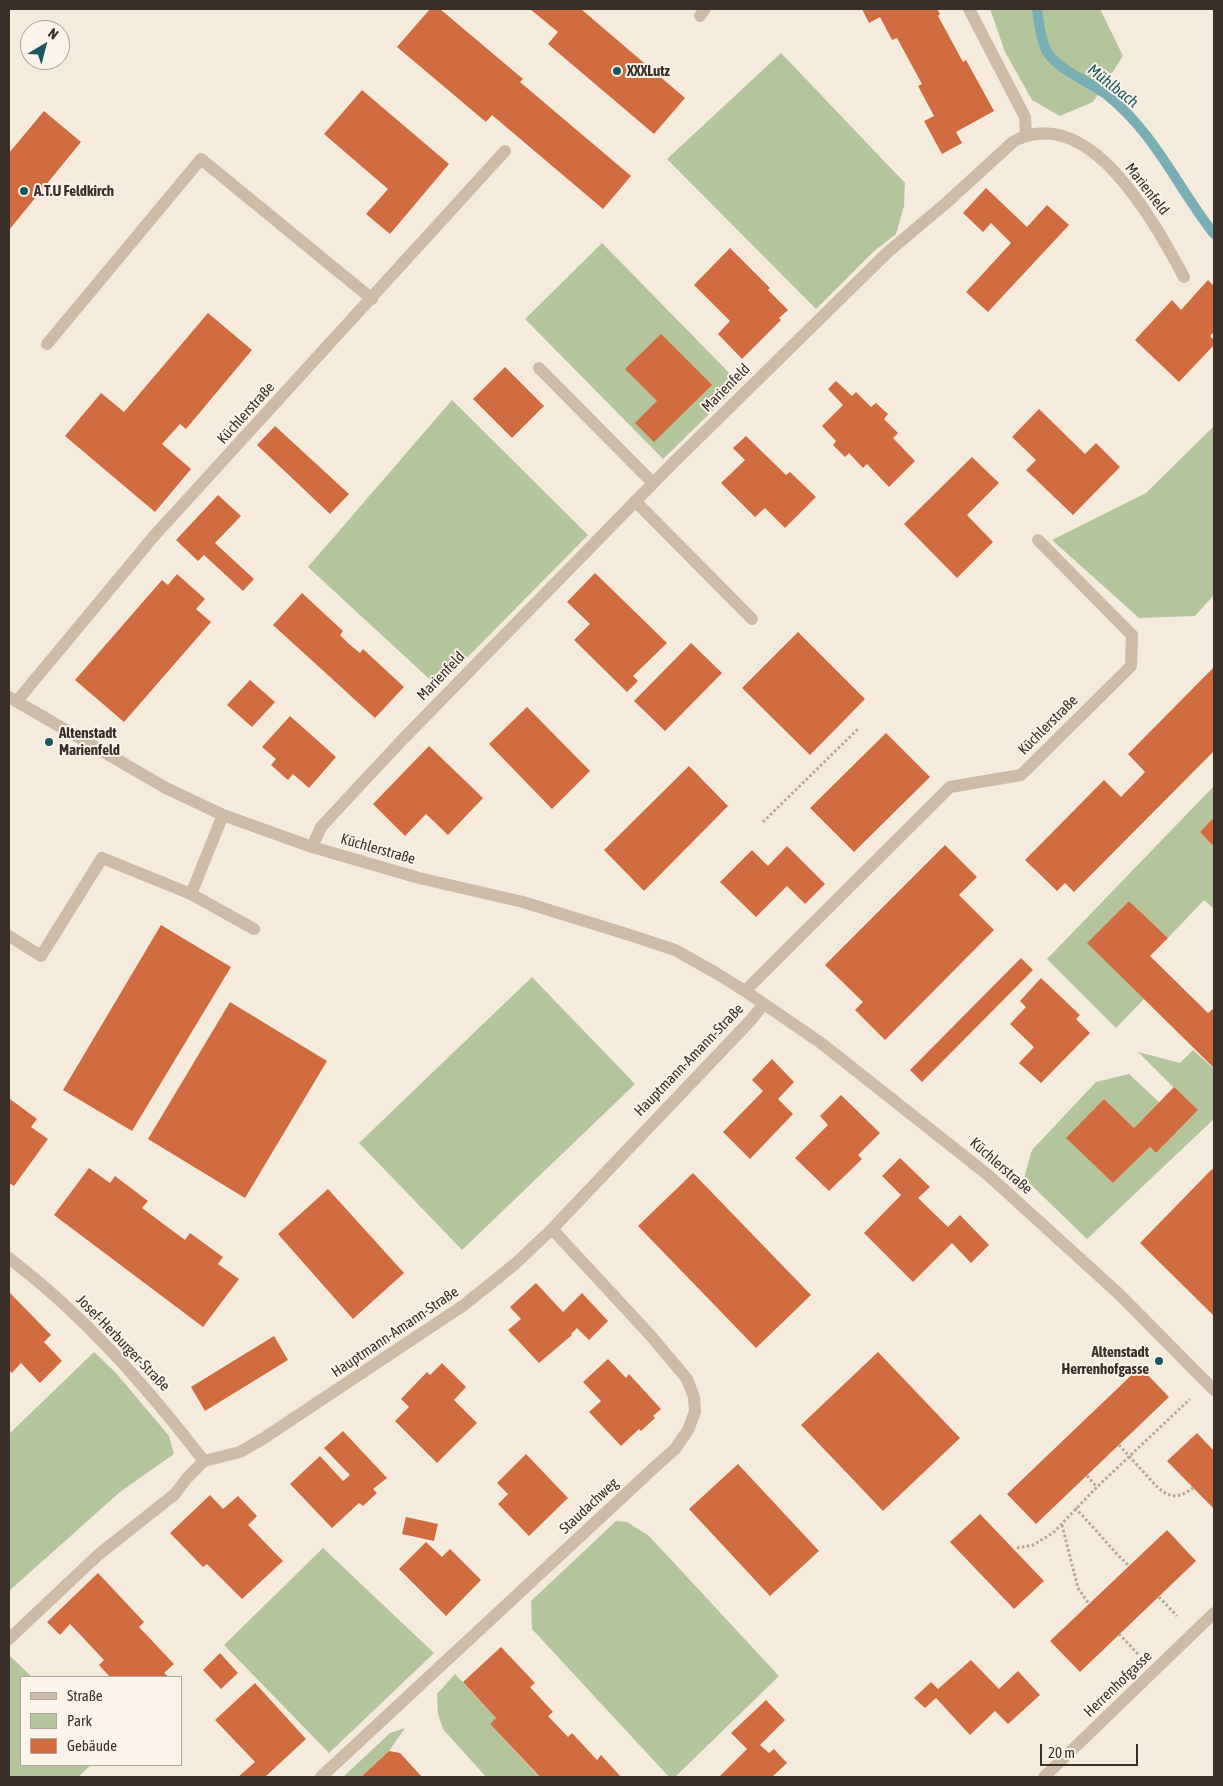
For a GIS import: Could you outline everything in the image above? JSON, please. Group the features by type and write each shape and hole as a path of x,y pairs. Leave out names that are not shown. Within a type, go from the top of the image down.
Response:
{"street":[{"path":"969,9 1025,117 1026,136"},
{"name":"Marienfeld","path":"312,847 321,827 403,739 635,502 888,252 1014,141 1041,133 1061,136 1079,143 1097,156 1121,178 1140,204 1156,227 1184,277"},
{"name":"Küchlerstraße","path":"505,151 148,544 13,699 166,788 223,815 312,847 418,878 523,902 674,950 745,991 821,1043 988,1175 1119,1294 1211,1387"},
{"path":"47,344 201,159 372,298"},
{"path":"539,368 653,484"},
{"path":"635,502 752,619"},
{"name":"Küchlerstraße","path":"745,991 950,788 1021,775 1131,666 1132,636 1038,540"},
{"path":"191,894 223,815"},
{"path":"9,936 41,956 102,858 191,894 254,929"},
{"name":"Hauptmann-Amann-Straße","path":"204,1461 240,1452 358,1377 464,1305 515,1264 552,1229 751,1020 764,1004"},
{"name":"Staudachweg","path":"321,1777 674,1449 688,1430 695,1412 694,1397 687,1379 651,1336 552,1229"},
{"name":"Josef-Herburger-Straße","path":"9,1258 36,1279 104,1343 151,1394 204,1461"},
{"path":"9,1639 98,1555 175,1494 187,1478 204,1461"},
{"name":"Herrenhofgasse","path":"1044,1777 1214,1613"}],"path":[{"path":"763,822 859,728"},
{"path":"1017,1548 1033,1546 1054,1533 1075,1508 1130,1456 1211,1387"},
{"path":"1119,1445 1158,1488 1165,1493 1174,1496 1181,1495 1193,1488"},
{"path":"1087,1476 1097,1487"},
{"path":"1075,1508 1129,1566"},
{"path":"1062,1525 1078,1588 1089,1604"}],"green space":[{"path":"990,9 1100,9 1123,56 1093,102 1060,116 1032,100 1005,52"},
{"path":"781,53 905,183 904,206 896,234 873,252 816,309 667,159"},
{"path":"602,243 740,384 663,459 525,319"},
{"path":"452,400 588,535 438,687 308,567"},
{"path":"1214,426 1214,595 1195,616 1139,618 1052,540 1146,493"},
{"path":"1214,786 1214,817 1200,832 1214,847 1214,909 1204,900 1168,938 1129,901 1088,943 1144,999 1116,1028 1047,959"},
{"path":"532,977 635,1084 462,1250 359,1143"},
{"path":"1193,1050 1214,1069 1214,1119 1087,1239 1024,1178 1032,1150 1096,1082 1129,1074 1159,1102 1134,1128 1104,1099 1067,1138 1113,1183 1150,1147 1156,1153 1197,1111 1138,1052 1180,1063"},
{"path":"94,1352 116,1373 169,1436 174,1454 120,1492 9,1591 9,1434"},
{"path":"616,1521 627,1522 649,1536 779,1676 675,1777 669,1777 532,1629 531,1601"},
{"path":"323,1548 434,1653 329,1753 224,1645"},
{"path":"9,1655 31,1676 20,1676 20,1766 90,1766 78,1777 9,1777"},
{"path":"455,1674 496,1718 490,1724 539,1777 486,1777 443,1729 438,1714 437,1694"},
{"path":"405,1728 389,1751 361,1777 343,1777 390,1733"}],"building":[{"path":"430,9 440,9 523,79 520,82 631,176 603,209 492,115 486,122 397,47"},
{"name":"XXXLutz","path":"530,9 581,9 685,98 654,134 548,44 558,32"},
{"path":"862,9 937,9 940,14 938,16 963,62 966,60 994,111 956,132 962,143 942,154 924,121 934,116 918,86 922,84 897,38 892,40 880,17 869,23"},
{"path":"362,90 449,164 390,234 366,214 388,189 324,134"},
{"name":"A.T.U Feldkirch","path":"44,111 81,142 9,230 9,153"},
{"path":"986,188 1027,227 1047,205 1069,225 988,312 966,292 1011,243 991,223 983,232 963,213"},
{"path":"730,248 770,288 768,290 788,310 779,318 781,320 742,359 718,334 730,321 694,285"},
{"path":"1208,280 1214,286 1214,332 1210,336 1214,340 1214,345 1179,382 1135,340 1172,300 1181,310"},
{"path":"208,313 252,350 186,429 180,424 162,444 191,469 155,512 65,436 101,393 124,412"},
{"path":"661,334 712,385 654,442 635,423 657,401 625,369"},
{"path":"505,367 544,406 512,438 473,399"},
{"path":"836,381 852,396 856,392 871,407 876,403 888,414 884,419 898,433 893,438 915,461 889,487 867,464 863,468 849,453 845,457 833,445 836,441 822,426 843,405 828,389"},
{"path":"1039,409 1085,454 1096,443 1120,467 1073,515 1026,470 1036,460 1012,437"},
{"path":"275,426 349,494 330,514 257,445"},
{"path":"746,436 786,475 790,472 816,497 785,528 765,508 755,517 721,483 745,460 733,448"},
{"path":"972,457 999,483 967,515 993,542 957,578 904,524"},
{"path":"218,495 241,516 215,543 254,579 243,591 204,555 198,561 176,540"},
{"path":"595,573 667,643 633,676 638,681 627,692 574,640 590,624 567,602"},
{"path":"177,574 205,599 196,609 211,622 124,722 75,680 162,580 168,585"},
{"path":"302,593 343,631 340,635 349,644 360,653 363,649 404,687 375,718 273,625"},
{"path":"798,632 865,699 810,755 742,688"},
{"path":"691,643 722,673 665,731 634,701"},
{"path":"1214,667 1214,751 1074,892 1065,883 1057,891 1025,860 1104,780 1121,797 1145,772 1128,754"},
{"path":"250,680 275,702 252,727 227,705"},
{"path":"527,707 590,771 552,809 489,744"},
{"path":"290,716 336,757 309,788 293,774 288,780 271,765 276,759 262,747"},
{"path":"886,733 930,777 854,852 810,808"},
{"path":"429,746 483,798 448,835 426,814 405,836 373,804"},
{"path":"689,766 728,806 644,891 604,850"},
{"path":"1214,817 1214,847 1200,832"},
{"path":"945,845 977,877 959,895 994,930 885,1040 855,1010 863,1002 825,965"},
{"path":"787,846 825,884 805,904 787,886 756,917 720,882 752,850 768,866"},
{"path":"1129,901 1168,938 1150,956 1208,1013 1214,1008 1214,1068 1087,943"},
{"path":"161,925 231,967 132,1131 63,1090"},
{"path":"1021,958 1033,970 922,1082 910,1070"},
{"path":"1041,978 1080,1015 1076,1019 1090,1033 1041,1083 1019,1063 1034,1047 1010,1024 1026,1007 1020,1001"},
{"path":"230,1002 327,1061 245,1198 148,1139"},
{"path":"772,1059 794,1082 778,1099 793,1114 750,1159 723,1132 763,1091 752,1080"},
{"path":"1174,1087 1198,1110 1156,1153 1150,1147 1113,1183 1066,1138 1104,1099 1134,1128"},
{"path":"841,1095 880,1133 858,1155 862,1159 829,1191 795,1158 828,1125 820,1116"},
{"path":"10,1099 37,1119 31,1127 48,1139 14,1186 9,1183"},
{"path":"900,1158 930,1187 918,1198 948,1227 960,1215 989,1245 971,1263 952,1243 913,1282 864,1233 901,1195 882,1176"},
{"path":"89,1168 110,1183 115,1176 148,1201 142,1208 185,1240 190,1233 223,1257 218,1264 239,1279 203,1327 54,1215"},
{"path":"1212,1169 1214,1171 1214,1316 1140,1243"},
{"path":"693,1173 811,1295 756,1348 638,1226"},
{"path":"328,1189 404,1273 353,1319 278,1234"},
{"path":"536,1283 563,1312 582,1293 608,1321 589,1340 577,1328 572,1335 539,1363 508,1330 521,1319 510,1307"},
{"path":"9,1292 51,1335 44,1342 62,1361 40,1383 21,1363 12,1373 9,1370"},
{"path":"274,1336 288,1360 205,1411 191,1387"},
{"path":"878,1352 960,1438 883,1511 801,1425"},
{"path":"608,1359 626,1378 629,1374 661,1409 653,1416 655,1418 641,1431 639,1429 621,1446 589,1412 601,1401 583,1382"},
{"path":"442,1363 466,1387 454,1400 477,1423 437,1463 395,1421 409,1407 401,1399 427,1372 430,1375"},
{"path":"1140,1367 1169,1397 1036,1524 1007,1494"},
{"path":"343,1431 387,1478 373,1489 377,1493 363,1506 359,1503 332,1528 290,1484 320,1456 343,1481 350,1475 324,1448"},
{"path":"1197,1433 1214,1451 1214,1509 1167,1461"},
{"path":"526,1454 568,1498 529,1536 498,1504 508,1494 497,1483"},
{"path":"738,1464 819,1551 770,1596 689,1509"},
{"path":"210,1495 223,1509 238,1496 257,1516 248,1525 283,1561 242,1599 207,1564 203,1567 170,1533"},
{"path":"980,1514 1044,1581 1014,1609 950,1542"},
{"path":"406,1517 438,1524 434,1541 402,1534"},
{"path":"1167,1530 1196,1561 1080,1672 1050,1641"},
{"path":"426,1542 442,1557 450,1549 481,1580 446,1616 399,1569"},
{"path":"98,1573 144,1622 139,1627 174,1664 164,1673 168,1676 109,1676 99,1665 104,1660 70,1624 60,1635 47,1622"},
{"path":"501,1647 535,1683 530,1687 553,1712 548,1716 568,1737 572,1733 597,1760 601,1755 621,1777 540,1777 490,1724 496,1718 463,1682"},
{"path":"220,1653 238,1673 221,1689 203,1670"},
{"path":"971,1660 999,1689 1018,1671 1040,1695 1008,1724 995,1711 970,1735 936,1698 925,1708 914,1698 931,1682 938,1689"},
{"path":"255,1683 306,1739 265,1777 238,1777 255,1762 215,1720"},
{"path":"766,1700 785,1720 760,1745 769,1753 774,1749 787,1763 772,1777 719,1777 747,1749 731,1733"},
{"path":"389,1751 400,1753 422,1777 361,1777"}],"waterway":[{"name":"Mühlbach","path":"1037,9 1042,40 1051,57 1065,69 1107,95 1124,110 1152,143 1214,234"}],"place":[{"name":"XXXLutz","path":"617,71"},
{"name":"A.T.U Feldkirch","path":"24,191"},
{"name":"Altenstadt Marienfeld","path":"49,742"},
{"name":"Altenstadt Herrenhofgasse","path":"1159,1361"}]}
